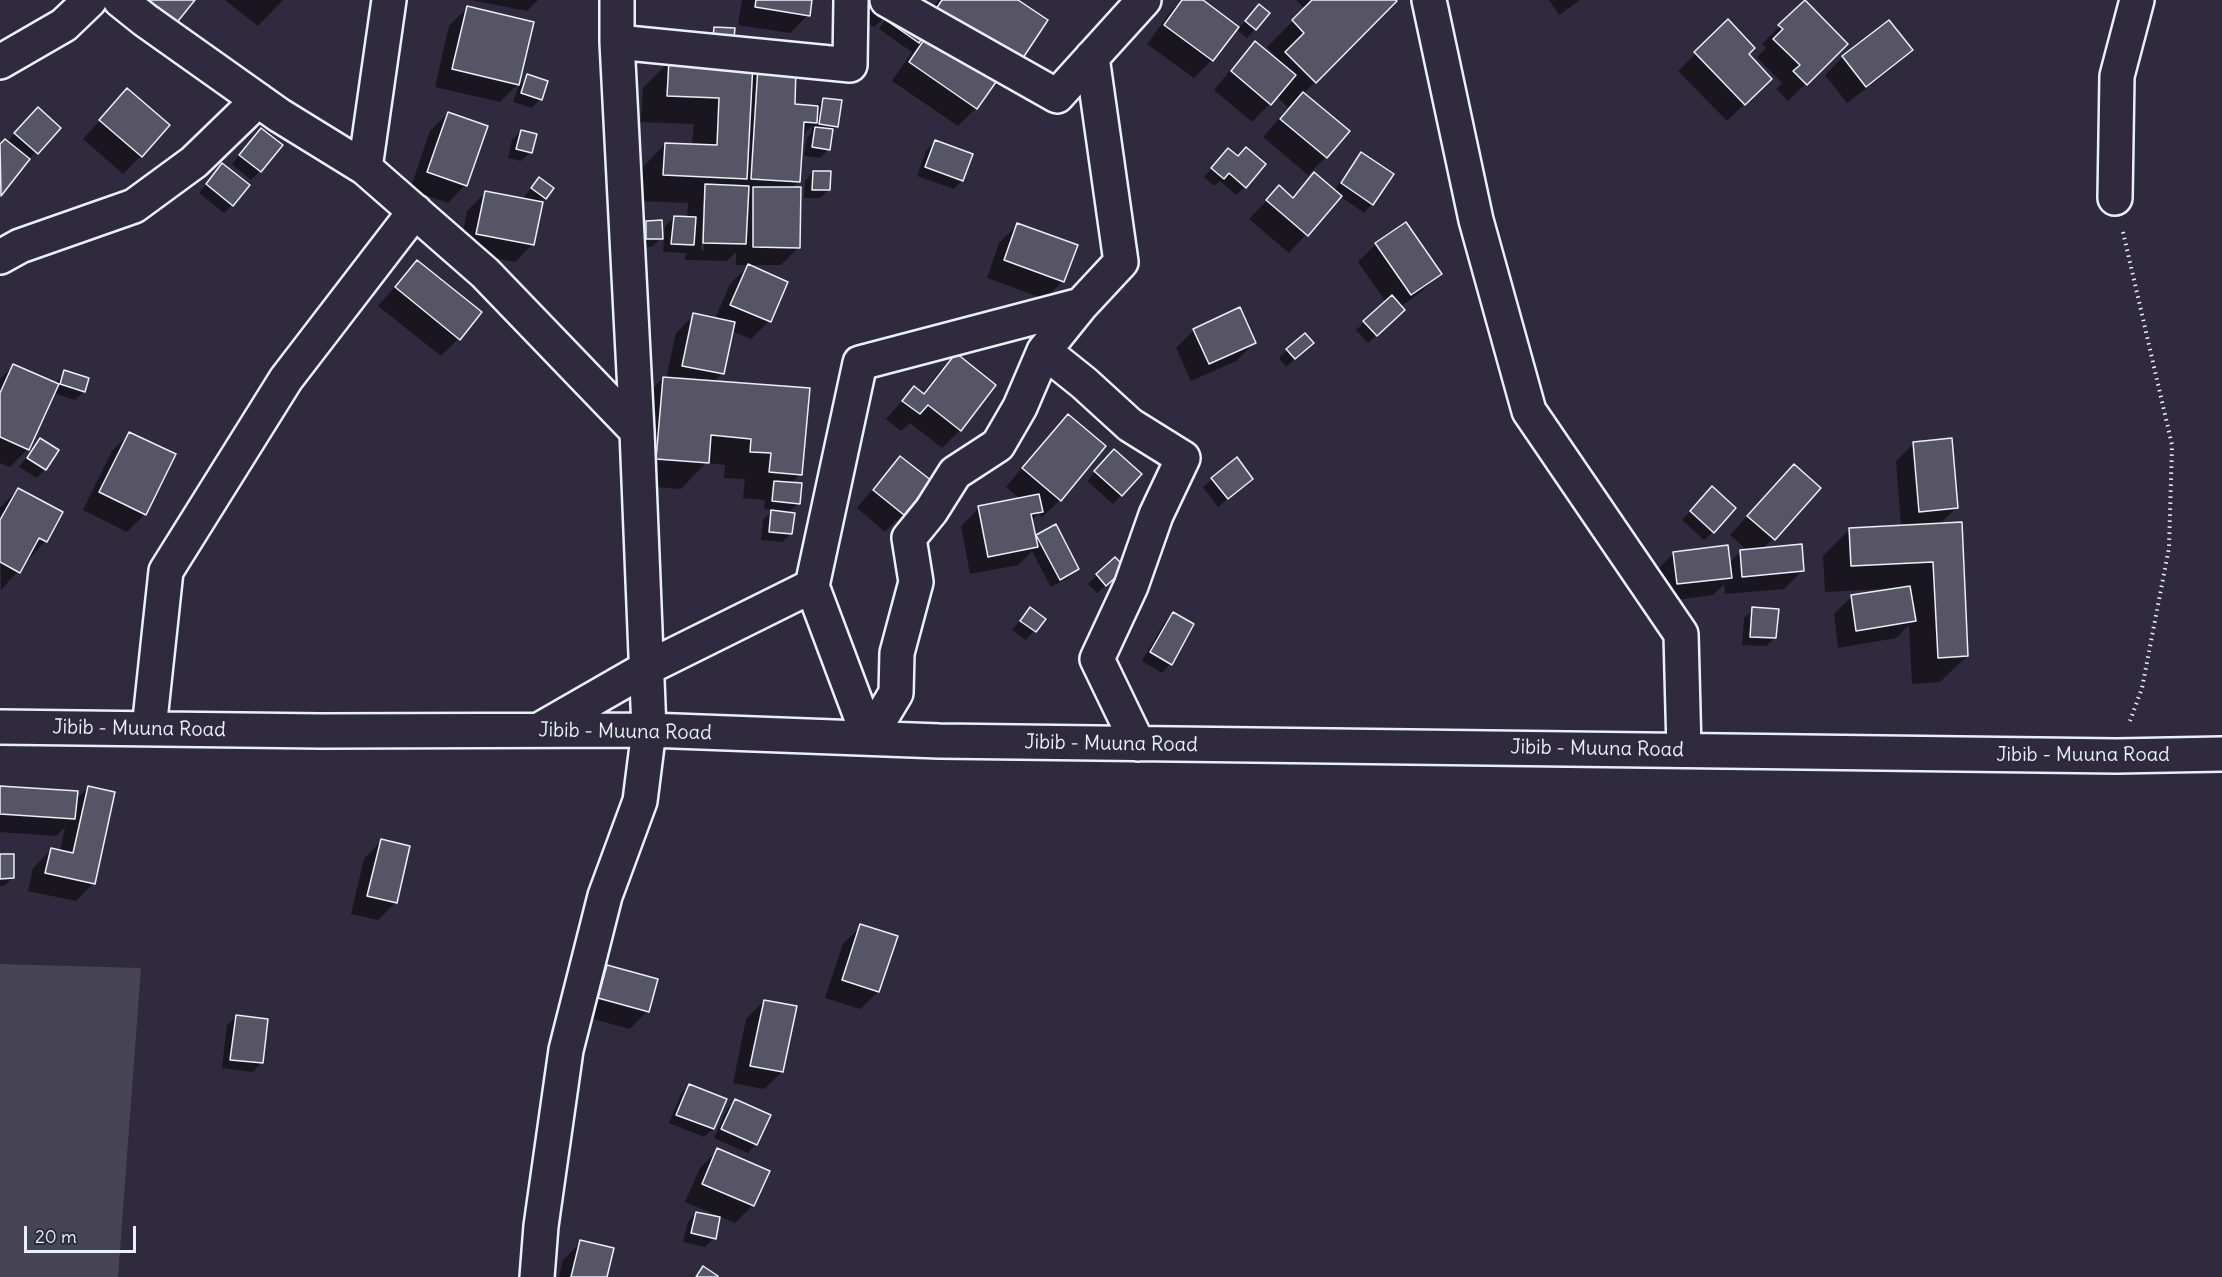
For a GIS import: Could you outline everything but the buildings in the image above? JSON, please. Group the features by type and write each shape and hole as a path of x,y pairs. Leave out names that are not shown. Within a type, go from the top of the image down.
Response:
{"street":[{"path":"0,62 64,25 90,0"},
{"path":"120,0 258,100 364,168 485,273 637,431"},
{"path":"364,168 389,0"},
{"path":"537,1277 541,1226 566,1050 605,896 640,801 649,730 637,431 617,42 617,0"},
{"path":"617,42 850,64 851,0"},
{"path":"888,0 1057,96 1144,0"},
{"path":"1430,0 1476,220 1529,411 1681,634 1684,750"},
{"path":"2115,198 2117,76 2137,0"},
{"path":"869,738 896,693 897,653 916,582 909,538 931,511 955,473 998,445 1020,407 1044,351 1081,305 1121,262 1092,57"},
{"path":"0,257 20,246 134,206 194,162 258,100"},
{"path":"149,729 166,571 286,379 415,212"},
{"path":"869,738 812,586 860,363 1081,305"},
{"path":"1044,351 1084,383 1130,425 1183,458 1156,515 1131,586 1097,658 1138,744"},
{"path":"539,731 647,668 812,586"},
{"name":"Jibib - Muuna Road","path":"0,727 649,730 939,741 2117,756 2222,754"}],"path":[{"path":"2115,198 2172,446 2169,548 2142,688 2117,756"}],"shaded area":[{"path":"0,964 141,968 118,1277 0,1277"}]}
